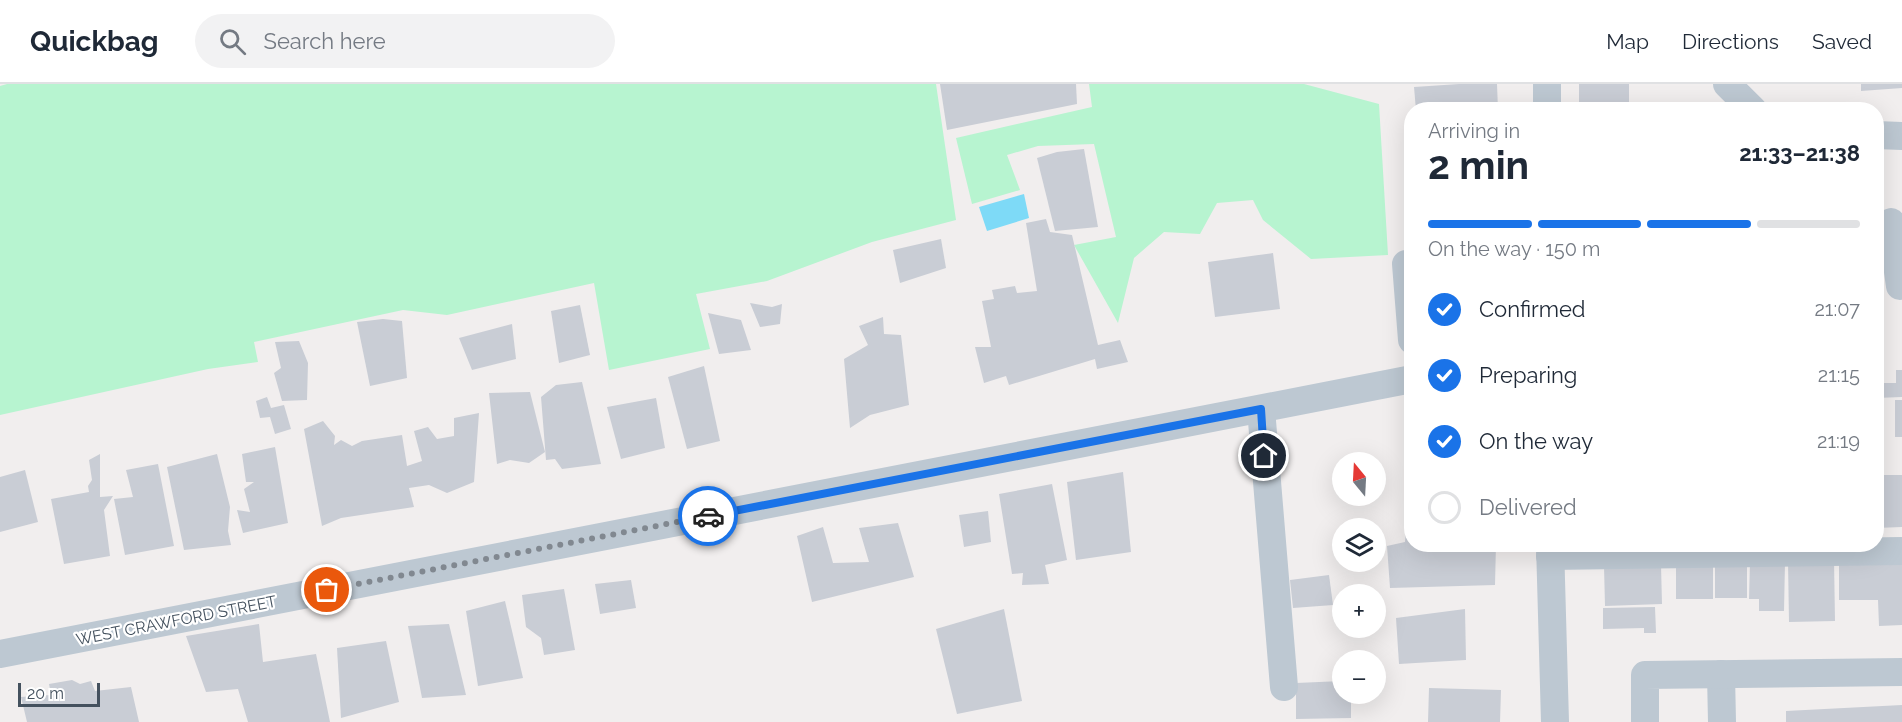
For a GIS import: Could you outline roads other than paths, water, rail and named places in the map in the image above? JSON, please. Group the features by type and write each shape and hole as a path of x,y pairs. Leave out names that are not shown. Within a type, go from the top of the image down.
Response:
{"street":[{"path":"1547,84 1547,102"},
{"path":"1727,84 1746,102"},
{"path":"1884,135 1902,136"},
{"path":"1890,221 1893,287"},
{"name":"WEST CRAWFORD STREET","path":"0,654 1404,381"},
{"path":"1261,409 1284,687"},
{"path":"1884,551 1902,551"},
{"path":"1550,552 1555,722"},
{"path":"1645,722 1645,675 1902,672"},
{"path":"1721,674 1722,722"}],"water":[{"path":"1024,194 1029,218 987,231 979,207"}]}
